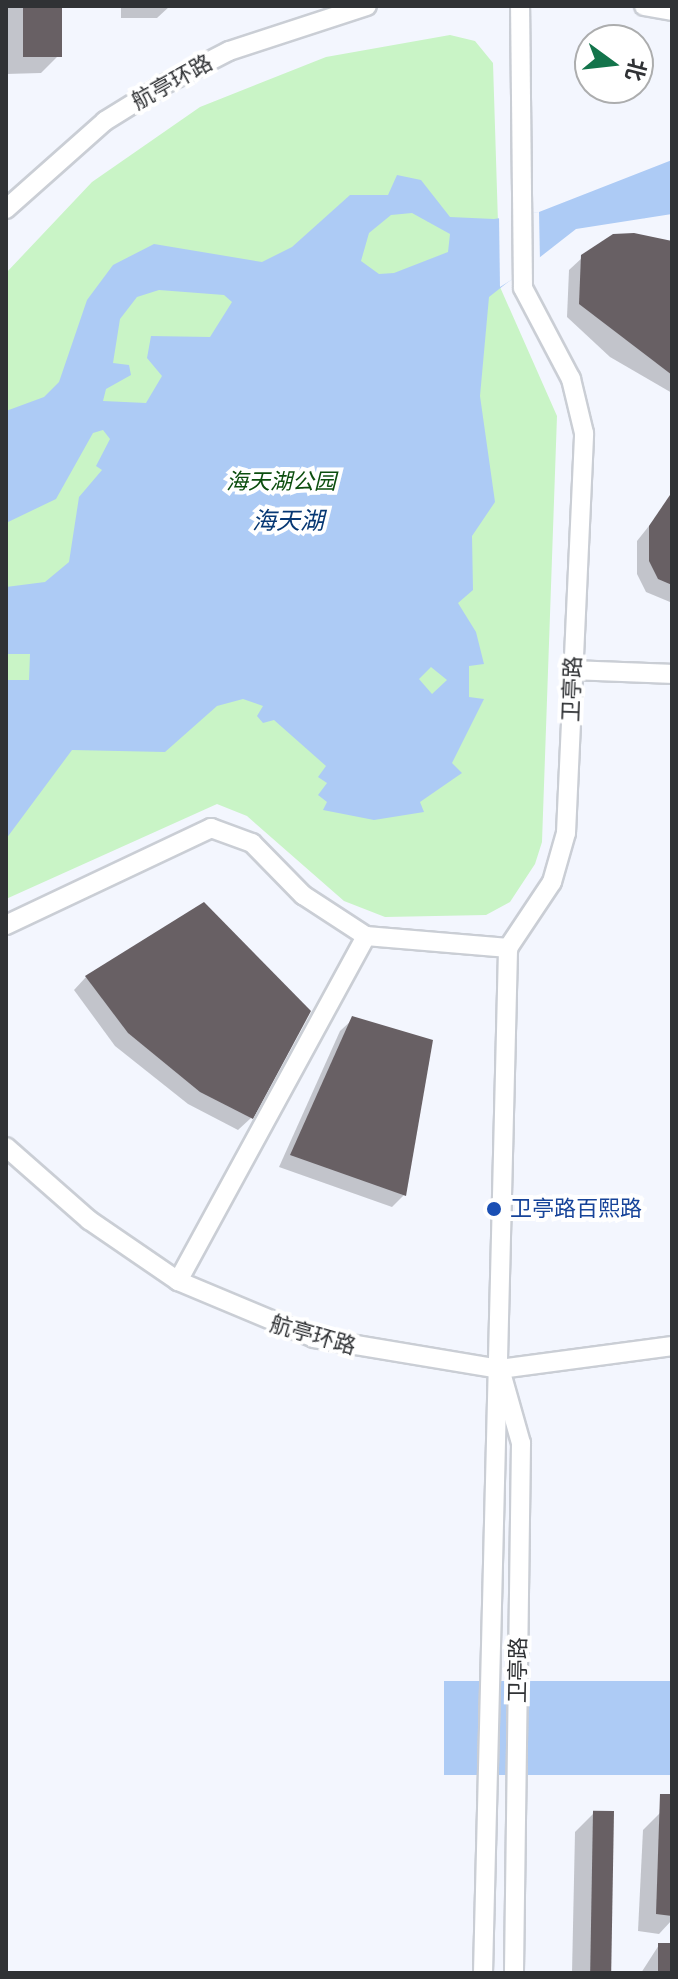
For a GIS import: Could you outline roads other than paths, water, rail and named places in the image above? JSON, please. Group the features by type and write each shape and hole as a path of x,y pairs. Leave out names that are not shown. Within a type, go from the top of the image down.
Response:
{"street":[{"name":"航亭环路","path":"6,209 105,121 165,84 244,45 367,6"},
{"name":"卫亭路","path":"483,1973 490,1443 500,1369 508,948 562,858 573,670 581,411 527,302 520,213 520,6"},
{"path":"644,6 672,11"},
{"path":"573,670 672,674"},
{"path":"6,925 211,828 252,843 303,895 366,936 508,948"},
{"path":"178,1281 366,936"},
{"name":"航亭环路","path":"6,1147 89,1220 178,1281 314,1338 500,1369 672,1346"},
{"name":"卫亭路","path":"500,1369 521,1443 514,1973"}],"water":[{"name":"海天湖","path":"672,160 672,214 576,229 489,297 480,396 495,502 472,536 473,590 458,603 476,632 484,664 469,666 469,697 484,699 452,763 462,773 420,802 424,812 374,820 323,810 327,802 318,795 327,783 318,777 326,766 274,720 263,723 257,716 263,706 243,699 217,706 165,752 72,750 6,839 6,680 29,680 30,654 6,654 6,587 45,582 69,562 79,497 102,470 96,466 110,439 103,430 93,433 56,499 6,523 6,411 44,397 59,382 87,300 113,265 154,244 262,262 292,247 350,195 388,195 397,175 421,180 450,217 494,219 539,212","holes":["412,213 450,234 448,252 394,273 379,274 361,261 369,233 391,215","159,290 224,295 232,302 210,337 151,336 147,358 162,376 146,403 103,401 106,389 131,375 129,365 113,363 120,319 137,297","431,667 447,680 432,694 419,679"]},
{"path":"444,1681 672,1681 672,1775 444,1775"}],"place":[{"name":"卫亭路百熙路","path":"494,1209"}],"park label":[{"name":"海天湖公园","path":"281,482"}]}
